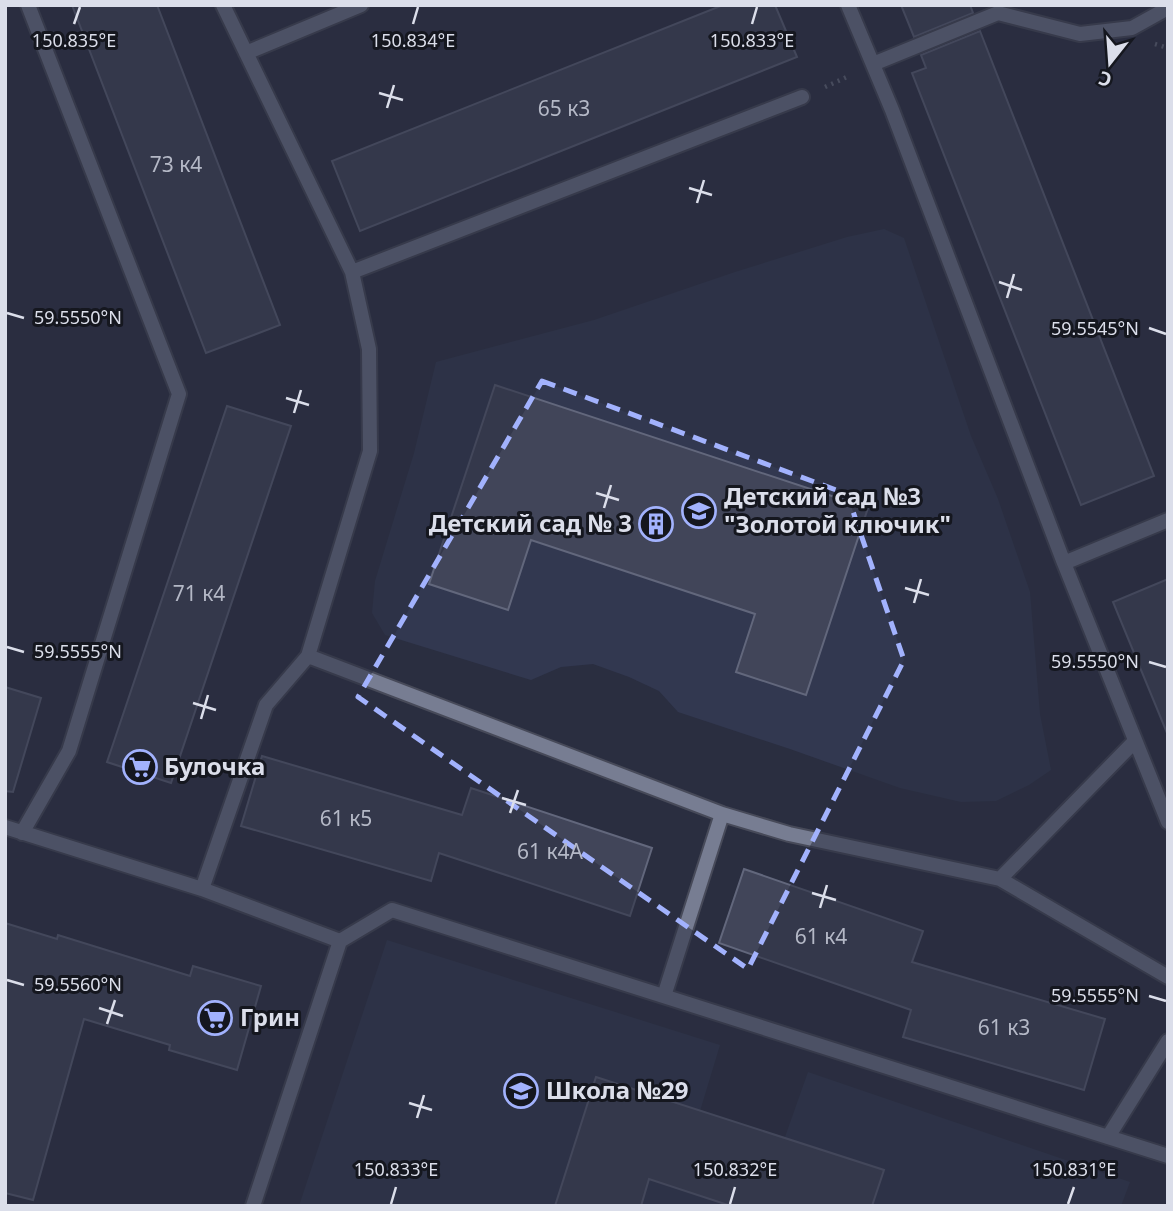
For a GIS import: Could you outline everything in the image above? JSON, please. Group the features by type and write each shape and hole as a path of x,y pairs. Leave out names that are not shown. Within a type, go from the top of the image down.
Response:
{"lane":[{"path":"22,832 69,751 179,394 29,5"},
{"path":"202,889 266,705 308,656 370,451 369,349 352,272 223,5"},
{"path":"246,53 361,5"},
{"path":"848,5 1064,564 1168,822"},
{"path":"873,64 998,13 1080,34 1132,28 1168,8"},
{"path":"352,272 802,97"},
{"path":"1064,564 1168,520"},
{"path":"308,656 722,814 789,834 1000,879 1168,977"},
{"path":"1000,879 1135,741"},
{"path":"664,996 722,814"},
{"path":"5,827 202,889 340,940"},
{"path":"253,1206 340,940 392,910 1168,1156"},
{"path":"1108,1138 1168,1041"}],"path":[{"path":"1160,46 1168,48"},
{"path":"802,97 873,64"}],"highlighted area":[{"path":"542,381 847,494 904,660 748,969 358,697"}],"shaded area":[{"name":"Детский сад №3 \"Золотой ключик\"","path":"884,229 904,238 971,436 998,499 1030,592 1040,714 1051,770 1029,785 996,801 961,802 900,788 678,712 659,691 593,664 561,667 531,680 385,635 372,613 375,581 414,453 436,362 594,320 735,272 847,237"},
{"name":"Школа №29","path":"387,940 720,1045 700,1111 785,1137 808,1072 1130,1182 1121,1206 299,1206"}],"building":[{"path":"72,5 157,5 280,325 206,353"},
{"path":"723,5 775,5 797,57 360,231 332,161"},
{"path":"901,5 970,5 973,13 914,37"},
{"path":"980,31 1154,476 1081,505 912,73 926,68 921,55"},
{"name":"Детский сад № 3","path":"495,385 868,508 806,695 736,672 755,614 531,540 508,610 429,584"},
{"path":"227,406 291,426 171,783 107,762"},
{"path":"1168,579 1168,733 1167,733 1113,602"},
{"path":"5,687 41,698 13,792 5,791"},
{"path":"262,756 462,815 471,788 652,848 630,916 439,853 431,881 241,826"},
{"path":"744,869 923,931 912,962 1105,1019 1084,1090 903,1037 911,1010 719,943"},
{"path":"5,923 57,939 58,935 190,976 193,966 261,986 237,1070 169,1050 170,1045 84,1019 33,1200 5,1193"},
{"name":"Школа №29","path":"596,1077 884,1170 872,1206 731,1206 649,1179 641,1206 555,1206"}],"place":[{"name":"Детский сад №3 \"Золотой ключик\"","path":"699,511"},
{"name":"Детский сад № 3","path":"656,524"},
{"name":"Булочка","path":"140,767"},
{"name":"Грин","path":"215,1018"},
{"name":"Школа №29","path":"521,1091"}]}
